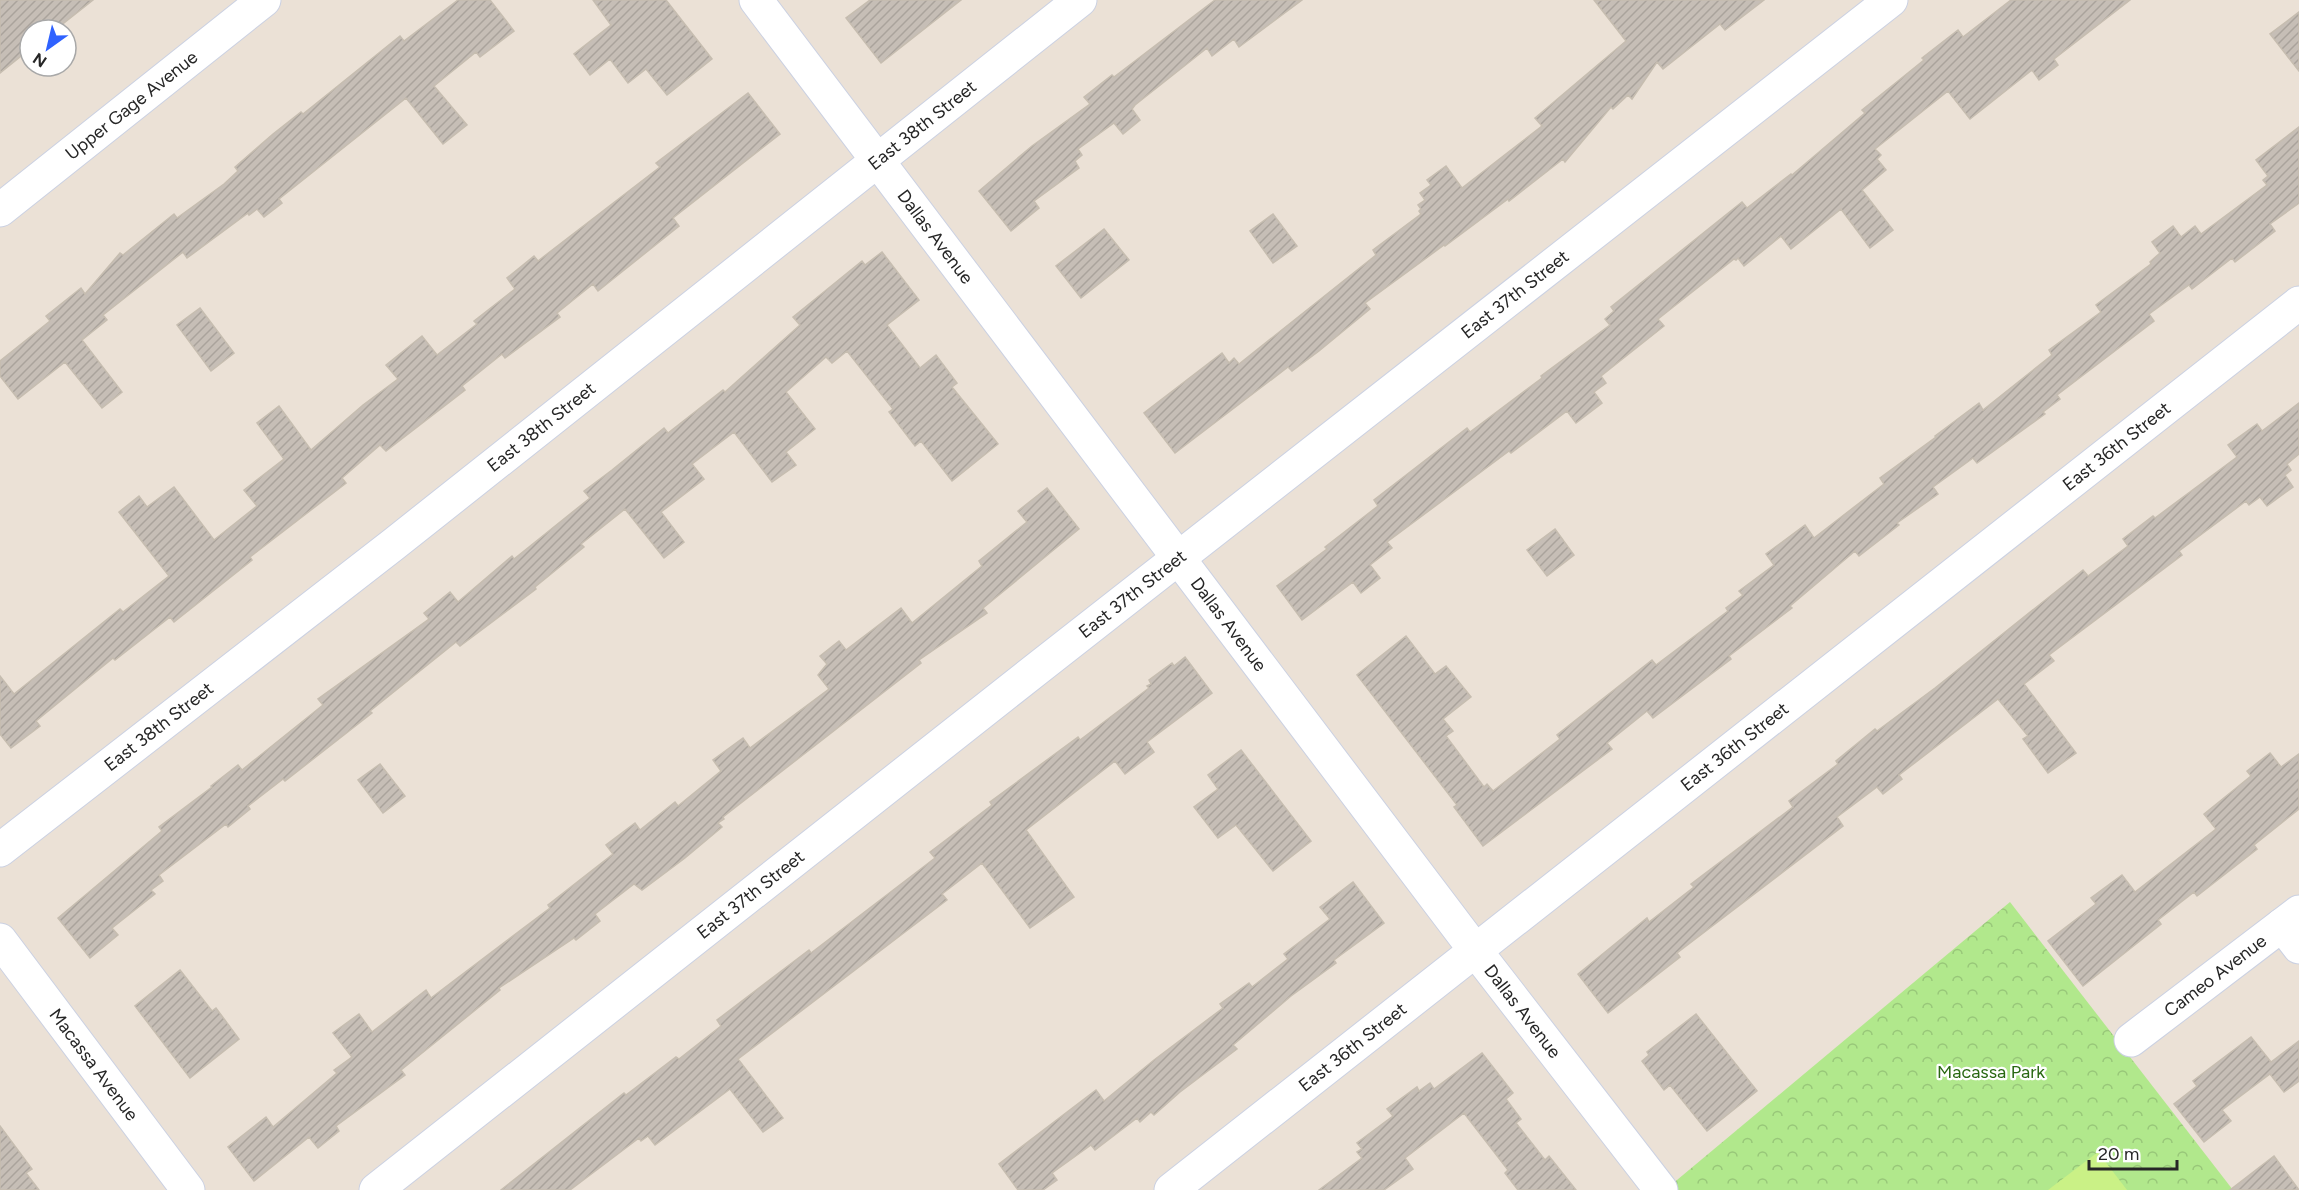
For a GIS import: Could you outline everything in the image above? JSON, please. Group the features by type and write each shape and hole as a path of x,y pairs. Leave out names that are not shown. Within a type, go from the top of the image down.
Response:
{"street":[{"name":"Upper Gage Avenue","path":"0,210 264,0"},
{"name":"Dallas Avenue","path":"756,0 1178,560 1661,1190"},
{"name":"East 38th Street","path":"0,850 394,544 1080,0"},
{"name":"East 37th Street","path":"376,1190 1891,0"},
{"name":"East 36th Street","path":"1171,1190 2299,303"},
{"name":"Cameo Avenue","path":"2132,1040 2293,928"},
{"name":"Macassa Avenue","path":"0,940 188,1190"}],"green space":[{"name":"Macassa Park","path":"2010,902 2233,1190 1665,1190"},
{"path":"2098,1152 2127,1190 2048,1190"}],"building":[{"path":"0,0 93,0 70,18 18,18 18,59 0,73"},
{"path":"458,0 490,0 514,31 480,57 476,52 434,86 467,125 443,144 406,98 279,199 282,203 264,217 257,209 249,215 248,213 187,258 183,252 103,315 107,320 82,340 122,392 102,408 65,362 18,399 0,376 0,361 50,321 46,316 81,288 85,294 120,253 123,255 174,214 177,218 224,184 238,171 235,167 273,134 301,112 303,114 400,36 404,41"},
{"path":"593,0 666,0 712,59 667,95 646,69 628,83 610,59 590,75 574,54 611,25"},
{"path":"870,0 961,0 881,63 846,18"},
{"path":"1215,0 1302,0 1239,47 1234,39 1212,56 1207,48 1135,105 1132,109 1140,120 1123,134 1114,123 1078,149 1082,155 1075,161 1079,168 1034,201 1039,208 1011,231 979,191 1032,146 1090,104 1084,97"},
{"path":"1594,0 1764,0 1725,30 1720,24 1663,69 1657,62 1632,99 1628,95 1613,109 1611,107 1565,162 1563,159 1509,201 1508,199 1365,303 1370,309 1319,351 1292,371 1288,367 1175,453 1144,413 1222,353 1229,363 1234,358 1239,364 1376,255 1373,250 1421,214 1418,205 1425,200 1420,193 1431,185 1427,180 1446,166 1462,188 1542,126 1535,118 1626,41"},
{"path":"2011,0 2130,0 2054,59 2058,65 2039,80 2032,70 1970,119 1948,91 1875,149 1881,155 1877,159 1886,170 1862,190 1893,230 1870,248 1841,209 1791,249 1781,236 1744,266 1738,258 1734,259 1658,319 1664,326 1601,376 1606,383 1594,392 1602,403 1576,423 1567,411 1511,453 1509,451 1387,542 1392,548 1370,565 1380,578 1361,593 1353,582 1302,620 1277,586 1327,549 1325,547 1378,506 1374,500 1467,428 1470,432 1610,325 1605,319 1614,311 1611,307 1742,202 1747,208 1792,175 1865,113 1862,110 1924,60 1922,58 1958,30 1963,37"},
{"path":"2299,12 2299,71 2270,34"},
{"path":"748,93 780,134 673,218 679,226 598,291 593,284 557,313 560,317 505,358 502,354 462,386 465,390 386,451 380,445 342,478 346,483 250,557 252,560 174,622 170,617 115,660 113,658 36,721 40,726 11,748 0,734 0,676 14,694 120,609 123,612 169,576 119,512 139,496 147,507 174,487 214,540 257,506 244,490 284,459 257,423 279,406 311,450 363,405 398,379 386,365 422,336 437,355 477,324 474,321 515,289 507,278 534,256 538,261 660,167 656,163"},
{"path":"2299,127 2299,203 2270,224 2275,231 2235,262 2232,258 2192,289 2189,285 2149,314 2154,321 2057,395 2060,399 2043,412 2045,414 1977,463 1973,458 1933,487 1938,494 1897,523 1899,525 1859,556 1855,551 1790,606 1792,608 1729,656 1731,659 1653,718 1647,711 1607,743 1612,749 1483,846 1454,807 1457,805 1357,675 1406,636 1435,674 1446,666 1471,697 1443,719 1453,731 1446,736 1484,787 1487,784 1493,791 1560,739 1557,735 1652,660 1656,665 1728,611 1726,608 1743,595 1739,591 1774,565 1766,554 1805,525 1814,538 1884,484 1880,478 1979,403 1983,410 2052,355 2049,350 2101,312 2096,305 2151,264 2150,262 2160,253 2152,242 2173,226 2181,237 2195,226 2201,234 2267,185 2263,180 2268,176 2256,160"},
{"path":"1273,214 1297,246 1273,263 1250,231"},
{"path":"1104,229 1129,260 1081,298 1056,266"},
{"path":"882,252 919,300 887,325 920,368 936,355 957,383 952,387 998,444 952,481 921,441 915,446 889,412 893,409 847,351 832,363 826,357 786,392 815,429 786,452 796,465 772,482 734,432 692,464 704,479 661,512 684,542 664,558 625,509 581,544 584,547 535,587 536,589 460,646 456,642 370,711 372,713 285,781 283,779 248,806 250,809 228,827 226,824 159,875 163,881 151,890 155,894 112,928 118,935 90,958 58,918 162,831 159,827 238,765 242,770 323,705 318,699 429,619 424,613 450,592 458,602 512,556 514,559 590,498 584,491 664,428 668,433 723,390 725,392 800,325 793,317 862,261 865,265"},
{"path":"200,308 234,353 211,371 177,325"},
{"path":"2299,403 2299,454 2287,464 2291,470 2285,475 2293,487 2267,506 2260,497 2249,505 2246,501 2179,551 2182,555 2049,655 2054,661 2024,684 2076,753 2048,773 2023,739 2028,736 1998,699 1899,775 1902,779 1883,794 1877,787 1837,817 1843,826 1677,953 1680,957 1608,1013 1578,974 1647,918 1649,922 1694,887 1691,884 1793,807 1789,801 1838,764 1836,761 1875,729 1877,731 1935,688 2083,570 2088,576 2128,546 2123,539 2237,457 2228,445 2257,424 2262,431"},
{"path":"1047,488 1079,529 983,608 987,613 919,660 921,663 723,817 724,819 718,823 722,827 685,858 642,890 634,884 595,914 600,921 576,940 574,938 499,988 500,990 401,1070 405,1075 336,1126 339,1131 318,1148 309,1137 254,1181 228,1147 266,1117 273,1127 337,1073 334,1070 352,1057 333,1033 359,1014 372,1032 426,990 431,998 550,908 548,905 613,854 606,845 635,823 640,830 675,802 678,806 721,771 713,760 743,738 750,748 829,689 818,675 827,664 820,656 839,641 846,650 901,608 912,623 982,566 979,561 1027,522 1018,511"},
{"path":"1555,529 1574,555 1547,576 1527,550"},
{"path":"1185,657 1212,693 1147,742 1154,752 1125,774 1115,761 1026,830 1074,897 1030,928 982,863 942,894 947,900 738,1059 783,1118 763,1132 730,1089 655,1145 648,1136 641,1141 639,1138 570,1190 501,1190 624,1093 626,1095 676,1057 679,1059 721,1026 717,1020 809,950 811,953 935,858 930,852 992,805 990,802 1078,737 1080,740 1149,688 1147,686 1151,684 1149,680 1172,663 1174,666"},
{"path":"1241,750 1311,841 1273,871 1236,825 1218,838 1194,807 1218,789 1208,775"},
{"path":"2270,753 2281,767 2299,754 2299,809 2254,845 2257,849 2197,896 2194,892 2158,920 2161,924 2083,986 2048,941 2096,904 2091,898 2122,875 2135,892 2216,829 2204,814 2251,776 2247,771"},
{"path":"380,764 405,796 383,813 358,780"},
{"path":"1353,882 1384,923 1334,960 1336,963 1291,996 1233,1045 1237,1049 1180,1092 1154,1115 1151,1112 1140,1122 1137,1118 1095,1150 1091,1145 1052,1173 1057,1180 1043,1190 1018,1190 999,1164 1096,1090 1104,1101 1223,1008 1220,1004 1249,983 1252,987 1288,959 1284,954 1330,919 1320,907"},
{"path":"180,970 212,1011 216,1008 239,1039 190,1078 135,1006"},
{"path":"1696,1014 1757,1091 1707,1131 1670,1085 1664,1090 1642,1061 1649,1055 1647,1052"},
{"path":"2251,1037 2271,1062 2299,1041 2299,1081 2284,1092 2270,1074 2222,1110 2231,1121 2204,1142 2174,1104 2197,1086 2193,1081"},
{"path":"1482,1053 1513,1093 1506,1099 1521,1119 1516,1123 1545,1160 1549,1156 1576,1190 1518,1190 1505,1173 1508,1170 1464,1113 1405,1158 1413,1169 1384,1190 1319,1190 1362,1158 1357,1152 1362,1149 1357,1143 1393,1116 1387,1109 1417,1087 1419,1091 1430,1083 1434,1089"},
{"path":"0,1126 32,1169 26,1173 39,1190 0,1190"},
{"path":"2274,1156 2299,1190 2230,1190"}]}
